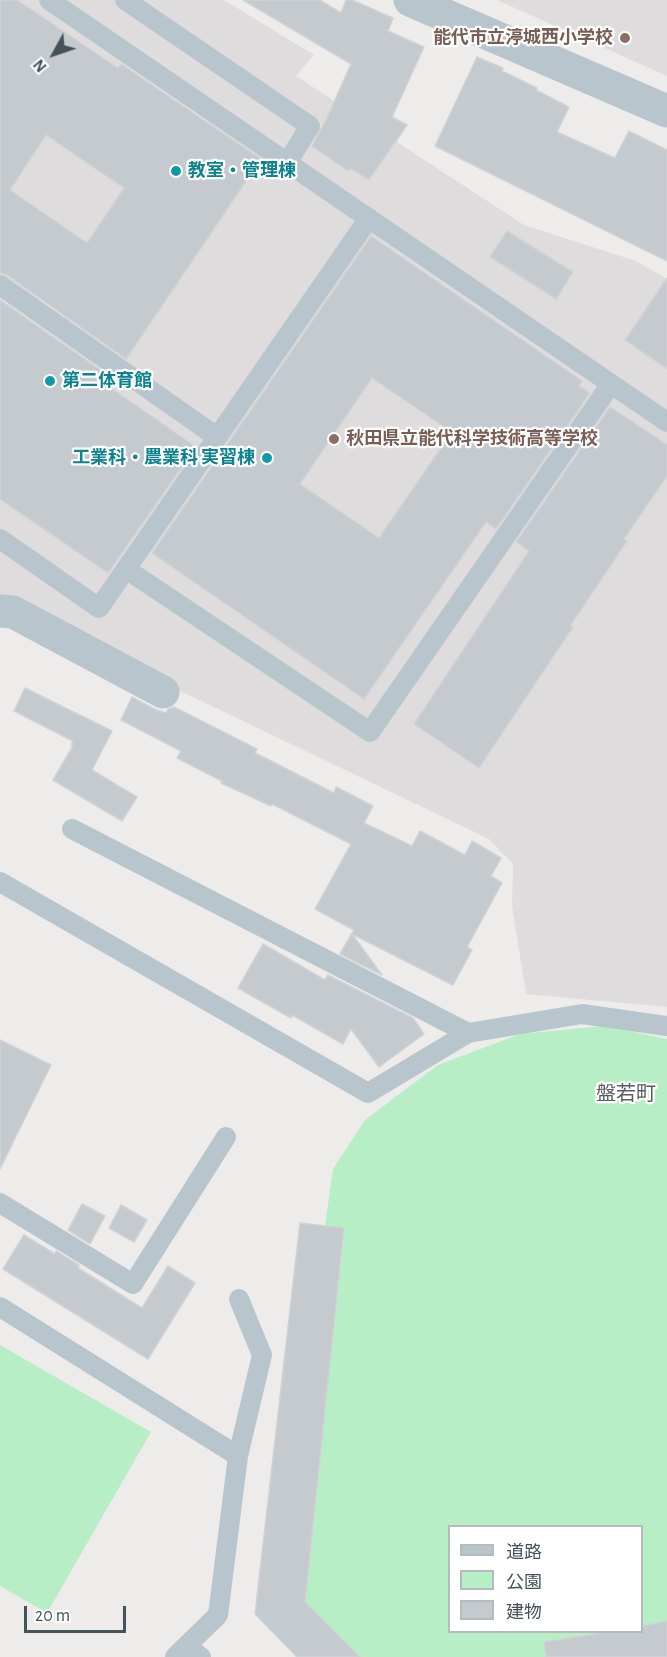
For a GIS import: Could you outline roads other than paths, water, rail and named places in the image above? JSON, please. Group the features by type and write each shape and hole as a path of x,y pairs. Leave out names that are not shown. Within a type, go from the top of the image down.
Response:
{"street":[{"path":"410,0 667,111"},
{"path":"0,611 14,612 163,692"}],"lane":[{"path":"49,0 667,422"},
{"path":"125,0 310,126 287,163"},
{"path":"0,539 99,608 369,218"},
{"path":"0,285 217,437"},
{"path":"126,569 370,732 611,384"},
{"path":"72,829 468,1033"},
{"path":"0,882 368,1093 468,1033 582,1014 667,1026"},
{"path":"0,1203 133,1284 226,1137"},
{"path":"188,1653 218,1615 238,1456 262,1355 239,1299"},
{"path":"0,1307 238,1456"}],"place":[{"name":"能代市立渟城西小学校","path":"625,38"},
{"name":"教室・管理棟","path":"176,171"},
{"name":"第二体育館","path":"50,381"},
{"name":"秋田県立能代科学技術高等学校","path":"334,439"},
{"name":"工業科・農業科 実習棟","path":"267,458"}],"district":[{"name":"盤若町","path":"626,1094"}]}
